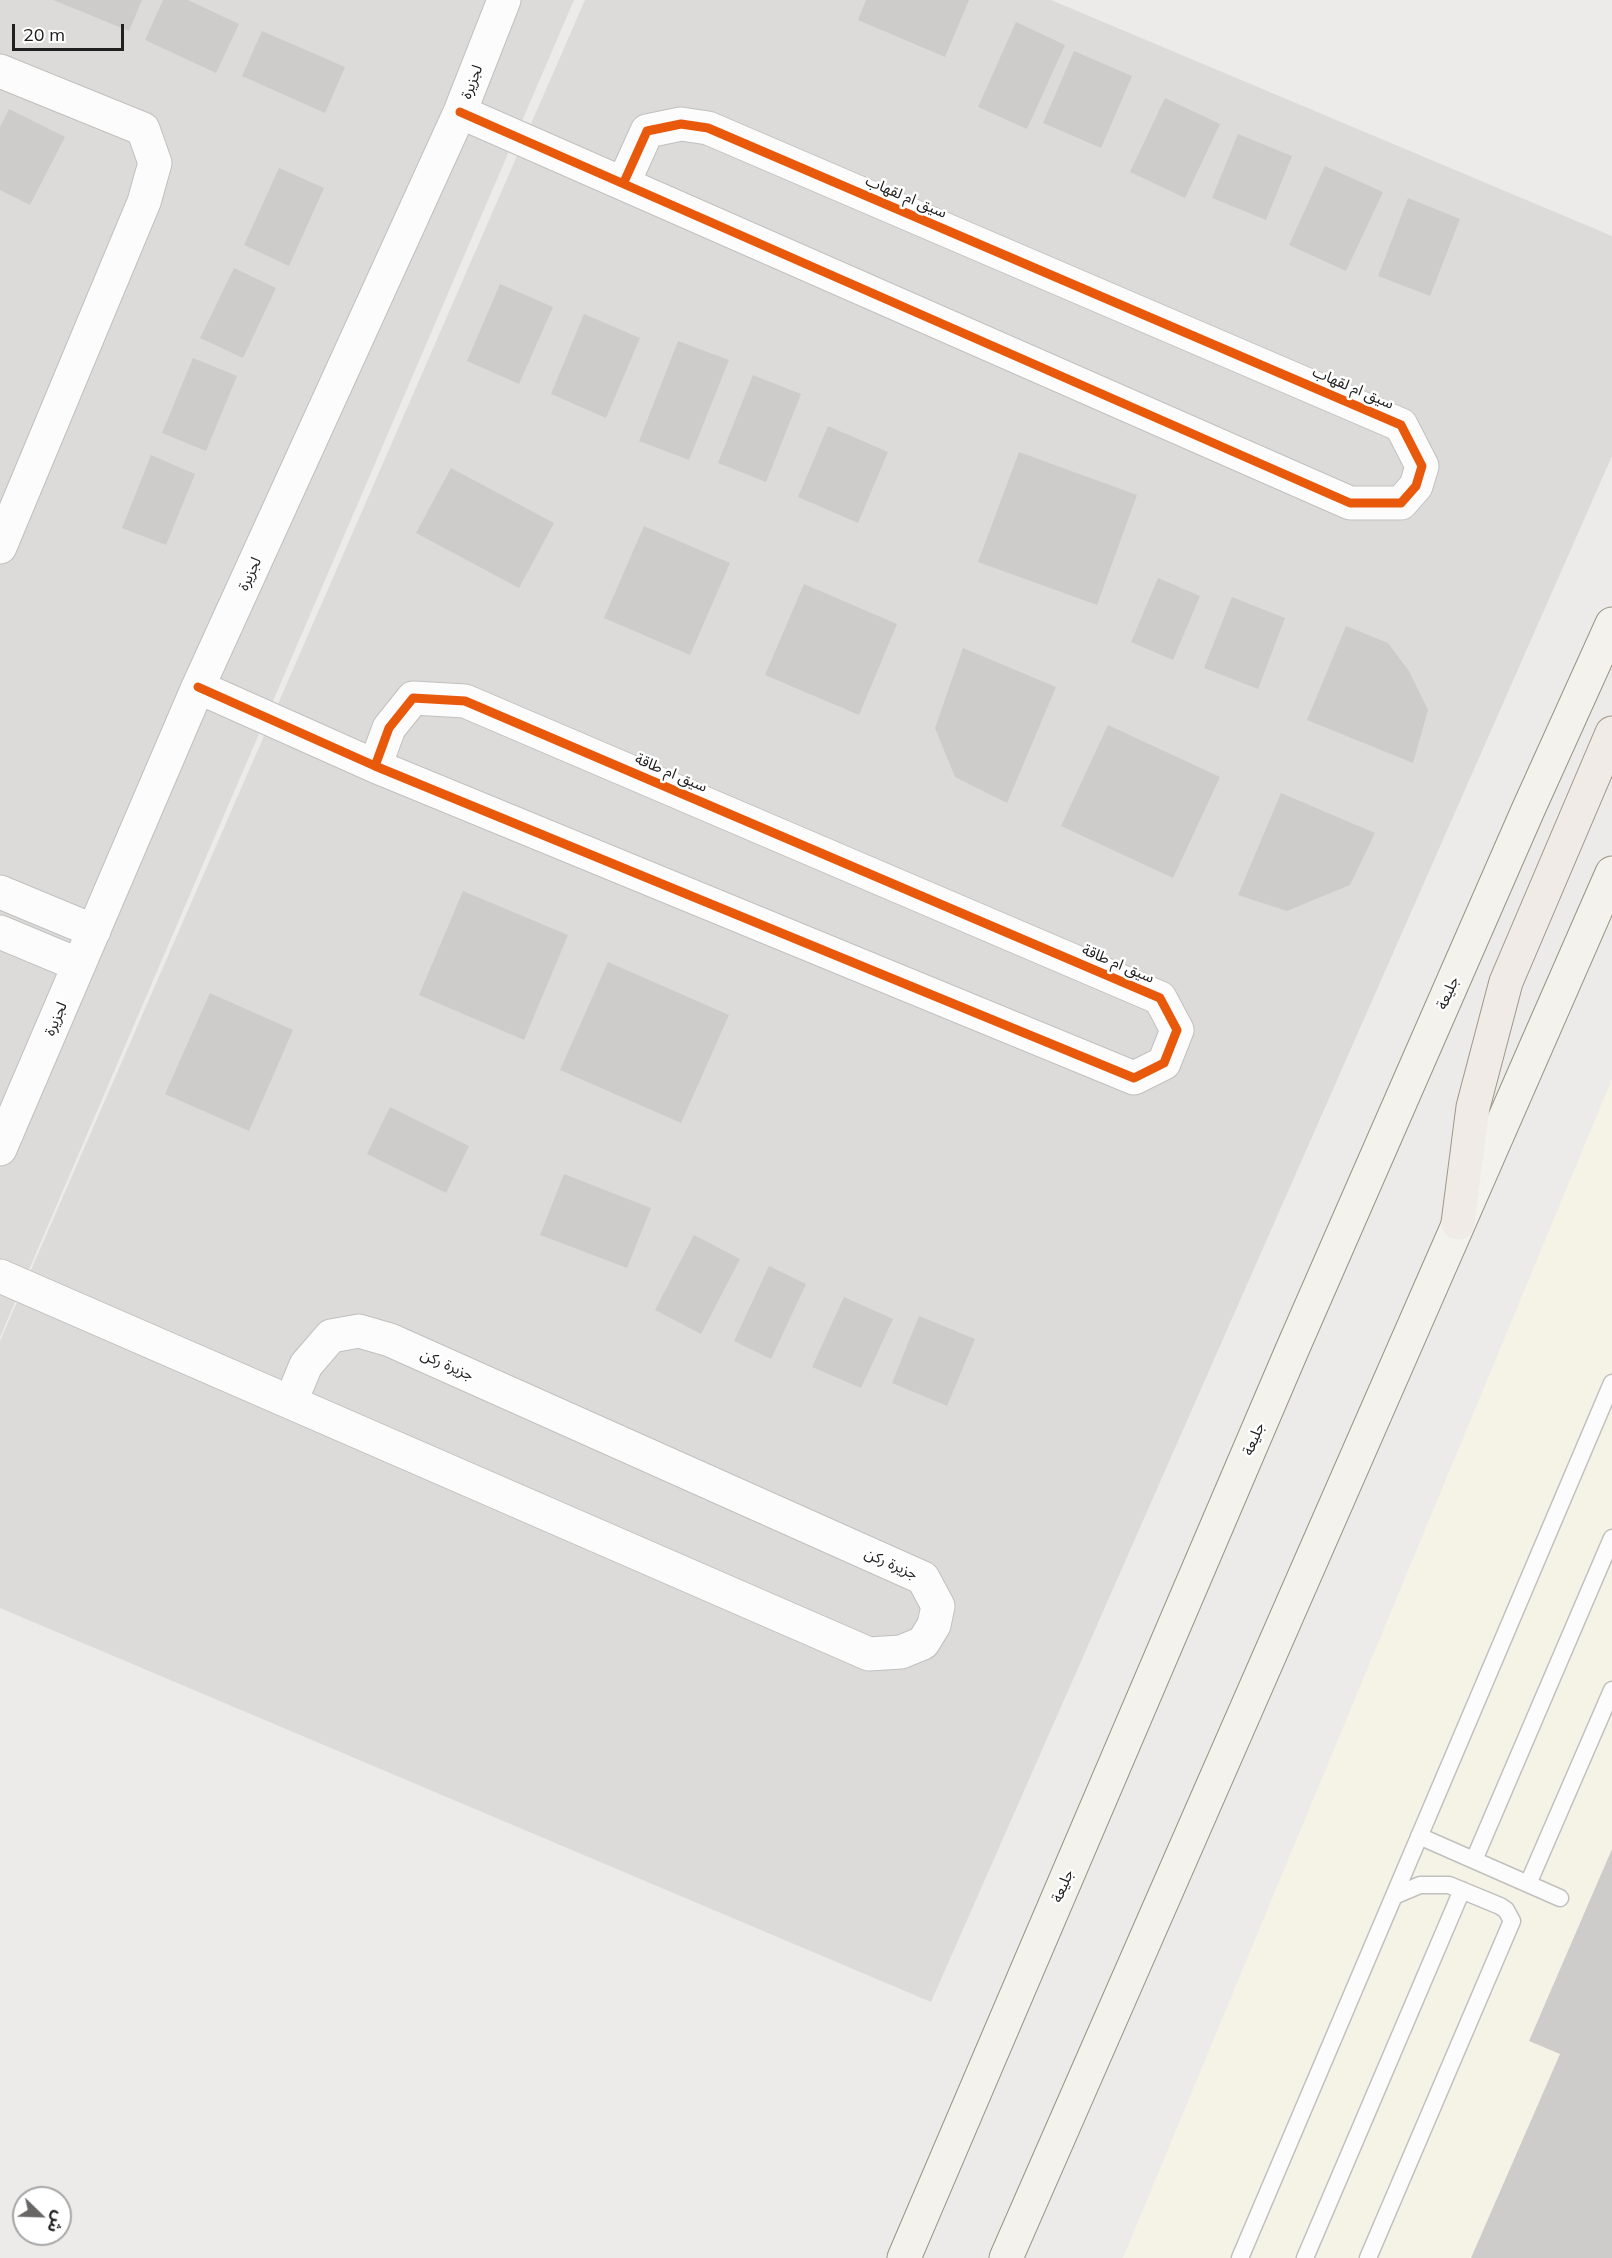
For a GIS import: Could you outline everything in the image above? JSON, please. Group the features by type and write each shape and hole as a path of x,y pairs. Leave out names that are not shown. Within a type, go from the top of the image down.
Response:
{"main road":[{"name":"جليعة","path":"904,2258 1292,1350 1528,810 1612,624"},
{"path":"1458,1223 1473,1107 1506,982 1612,733"},
{"path":"1006,2258 1612,873"}],"street":[{"name":"لجزيرة","path":"0,1149 198,687 460,112 504,0"},
{"path":"0,71 143,129 155,163 144,202 0,547"},
{"name":"سيق ام لقهاب","path":"460,112 1350,502 1401,502 1416,486 1422,466 1401,425 708,128 681,124 647,130 624,182"},
{"name":"سيق ام طاقة","path":"198,687 375,766 1134,1078 1164,1063 1177,1030 1160,998 465,701 413,698 389,728 375,766"},
{"path":"0,892 94,931"},
{"path":"0,933 79,965"},
{"name":"جزيرة ركن","path":"0,1276 869,1654 901,1652 923,1643 934,1625 938,1606 923,1578 390,1340 359,1331 331,1336 306,1365 291,1401"}],"lane":[{"path":"1240,2258 1611,1386"},
{"path":"1474,1860 1612,1538"},
{"path":"1528,1884 1612,1690"},
{"path":"1419,1836 1560,1898"},
{"path":"1368,2258 1511,1928 1512,1921 1506,1910 1462,1890 1435,1883 1420,1884 1394,1896"},
{"path":"1305,2258 1462,1890"}],"shaded area":[{"path":"0,0 574,0 0,1337"},
{"path":"585,0 1051,0 1612,236 1612,456 931,2002 0,1608 0,1341"},
{"path":"1612,1079 1612,2258 1123,2258"}],"building":[{"path":"53,0 142,0 129,31"},
{"path":"163,0 188,0 239,24 216,73 145,40"},
{"path":"866,0 969,0 945,57 858,20"},
{"path":"1016,22 1065,45 1027,129 978,107"},
{"path":"262,31 345,67 325,113 242,76"},
{"path":"1074,51 1132,76 1101,148 1043,123"},
{"path":"1165,98 1220,124 1185,198 1130,172"},
{"path":"9,109 65,137 30,205 0,190 0,127"},
{"path":"1238,134 1292,156 1266,220 1212,198"},
{"path":"1325,166 1383,192 1346,271 1289,245"},
{"path":"279,168 324,188 289,266 244,245"},
{"path":"1408,198 1460,219 1430,296 1378,276"},
{"path":"234,268 276,288 243,358 200,338"},
{"path":"500,284 553,307 519,384 467,361"},
{"path":"584,314 640,338 606,418 551,394"},
{"path":"678,341 729,360 689,460 639,441"},
{"path":"193,358 237,376 206,451 162,433"},
{"path":"753,375 801,394 766,482 718,463"},
{"path":"828,426 888,452 858,523 798,497"},
{"path":"1019,452 1137,495 1097,605 978,562"},
{"path":"151,455 195,474 166,545 122,528"},
{"path":"451,468 554,523 519,588 416,533"},
{"path":"644,526 730,563 690,655 604,618"},
{"path":"1158,578 1200,596 1173,660 1131,642"},
{"path":"804,584 897,624 859,715 765,675"},
{"path":"1232,597 1285,618 1258,689 1204,668"},
{"path":"1346,626 1388,643 1409,671 1428,710 1413,763 1307,720"},
{"path":"963,648 1056,687 1007,803 955,777 935,728"},
{"path":"1108,725 1220,777 1173,878 1061,826"},
{"path":"1281,793 1375,833 1350,885 1287,911 1238,895"},
{"path":"463,891 568,935 524,1040 419,995"},
{"path":"608,962 729,1015 681,1123 560,1070"},
{"path":"210,993 293,1030 249,1131 165,1094"},
{"path":"390,1107 469,1146 446,1193 367,1154"},
{"path":"564,1174 651,1208 627,1268 540,1235"},
{"path":"694,1235 740,1259 701,1334 655,1310"},
{"path":"769,1266 806,1284 771,1359 734,1341"},
{"path":"844,1297 893,1319 861,1388 812,1367"},
{"path":"919,1316 975,1339 947,1406 892,1383"},
{"path":"1612,1849 1612,2258 1471,2258 1560,2054 1529,2041"}],"cycle path":[{"path":"460,112 1350,503 1401,503 1416,486 1422,466 1401,425 708,128 681,124 647,131 624,182"},
{"path":"198,687 375,766 1134,1078 1164,1063 1177,1030 1160,998 465,701 413,698 389,728 375,766"}]}
